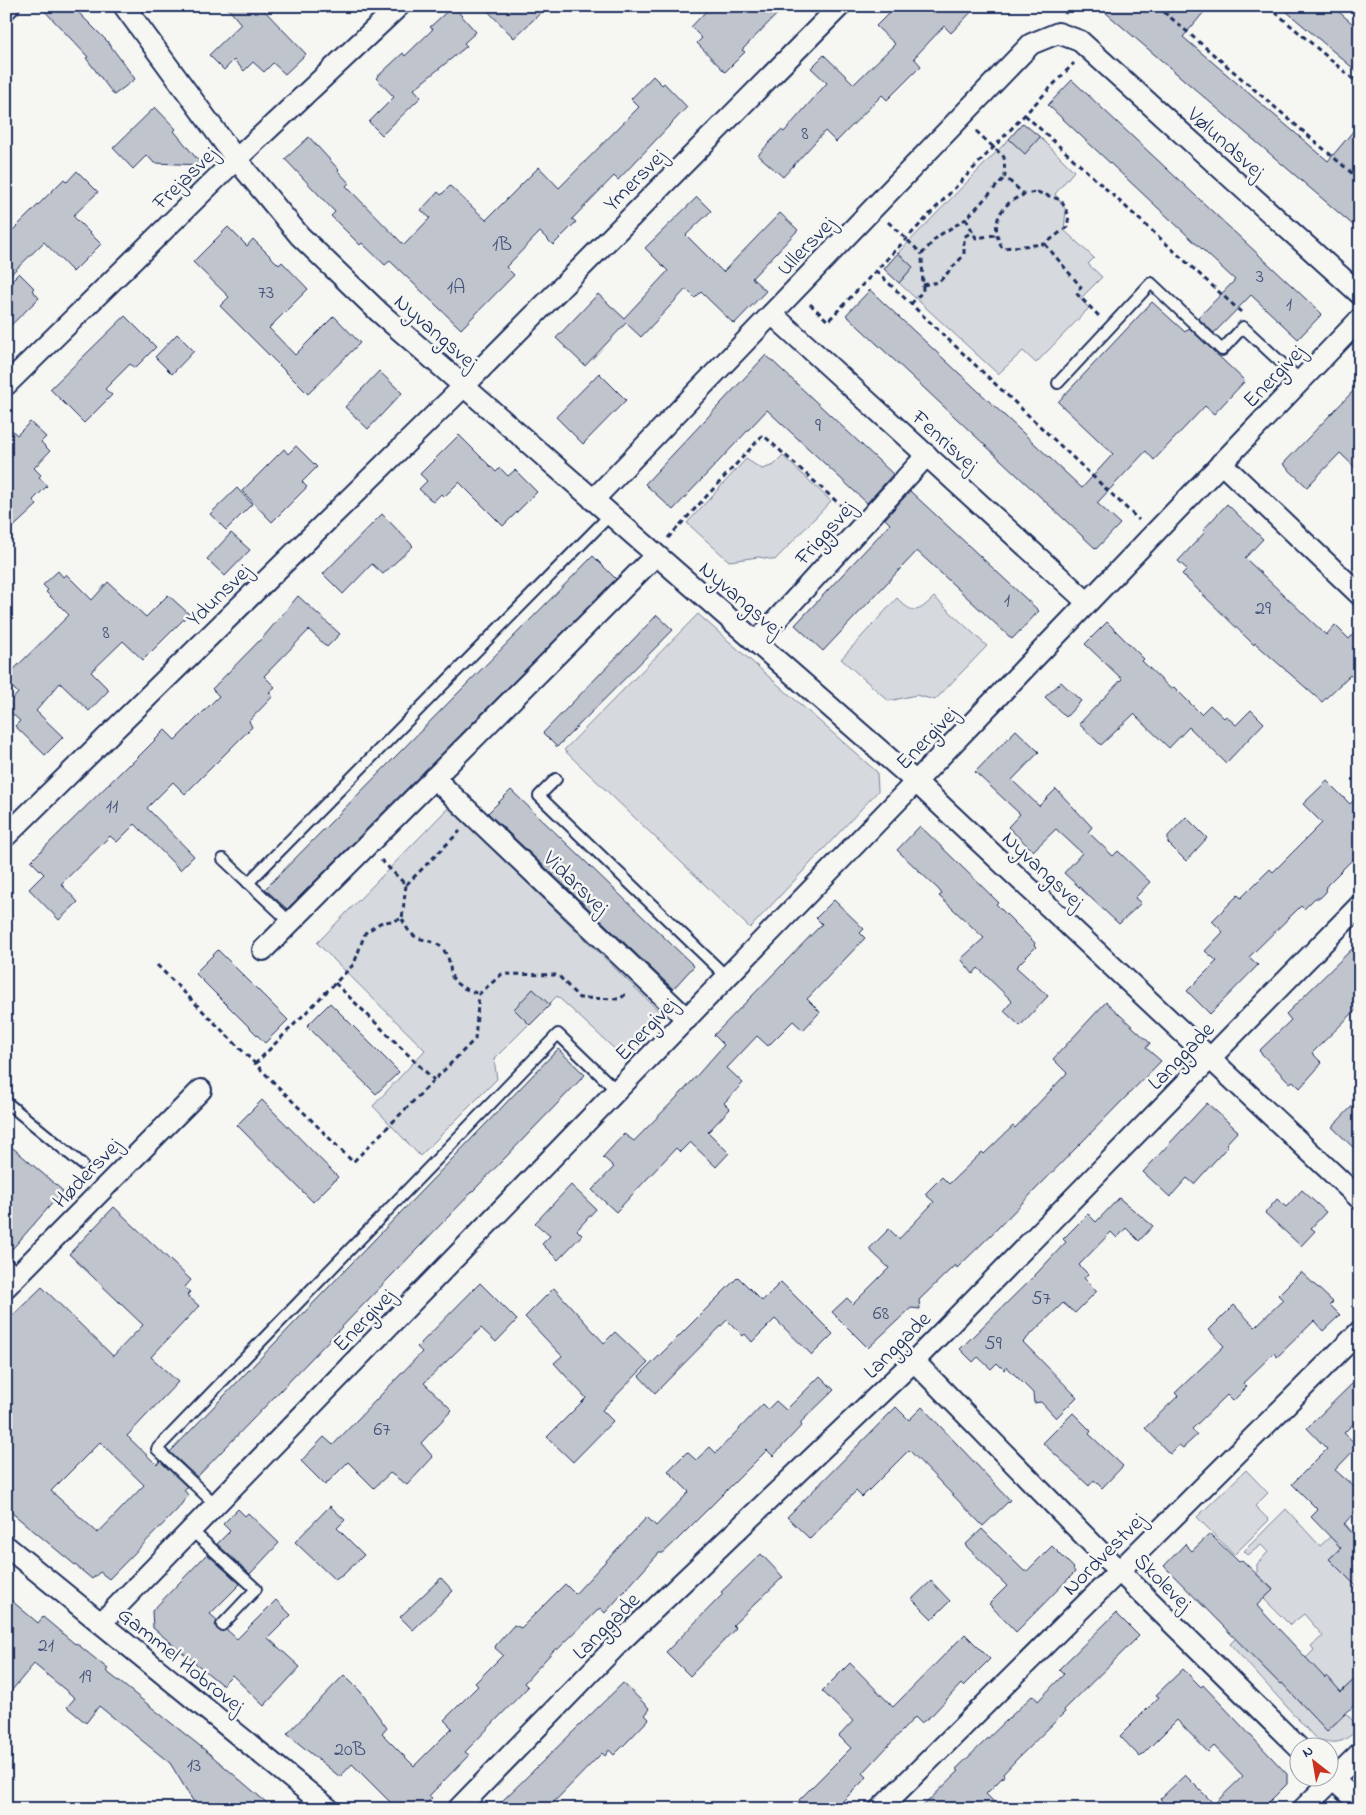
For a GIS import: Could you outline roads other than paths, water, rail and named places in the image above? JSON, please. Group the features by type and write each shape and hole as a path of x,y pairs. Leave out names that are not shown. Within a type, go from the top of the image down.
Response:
{"street":[{"path":"6,9 9,6"},
{"name":"Nyvangsvej","path":"124,6 236,159 300,236 379,312 916,782 1209,1059 1360,1198"},
{"name":"Frejasvej","path":"6,386 236,159 399,6"},
{"name":"Ymersvej","path":"463,386 840,6"},
{"name":"Vølundsvej","path":"1058,33 1080,41 1360,294"},
{"name":"Ullersvej","path":"593,500 1031,44 1058,33"},
{"name":"Fenrisvej","path":"772,314 1087,602"},
{"name":"Energivej","path":"101,1623 916,782 1360,319"},
{"name":"Ydunsvej","path":"6,836 463,386"},
{"name":"Friggsvej","path":"756,642 928,455"},
{"path":"1221,463 1360,596"},
{"path":"263,950 656,555"},
{"name":"Vidarsvej","path":"434,778 686,1019"},
{"name":"Langgade","path":"458,1809 620,1642 914,1361 1360,905"},
{"name":"Hødersvej","path":"11,1275 201,1090"},
{"name":"Nordvestvej","path":"880,1809 1360,1330"},
{"name":"Skolevej","path":"914,1361 1119,1570 1289,1738"},
{"name":"Gammel Hobrovej","path":"6,1546 329,1809"},
{"path":"1338,1771 1360,1753"},
{"path":"1338,1784 1360,1804"},
{"path":"1303,1809 1321,1788"}],"lane":[{"path":"1058,383 1151,283 1222,350 1243,327 1300,380"},
{"path":"248,883 610,515"},
{"path":"556,779 539,796 727,977"},
{"path":"223,859 290,922"},
{"path":"216,1505 157,1449 558,1034 617,1091"},
{"path":"6,1102 82,1164"},
{"path":"191,1530 256,1589 222,1625"}]}
